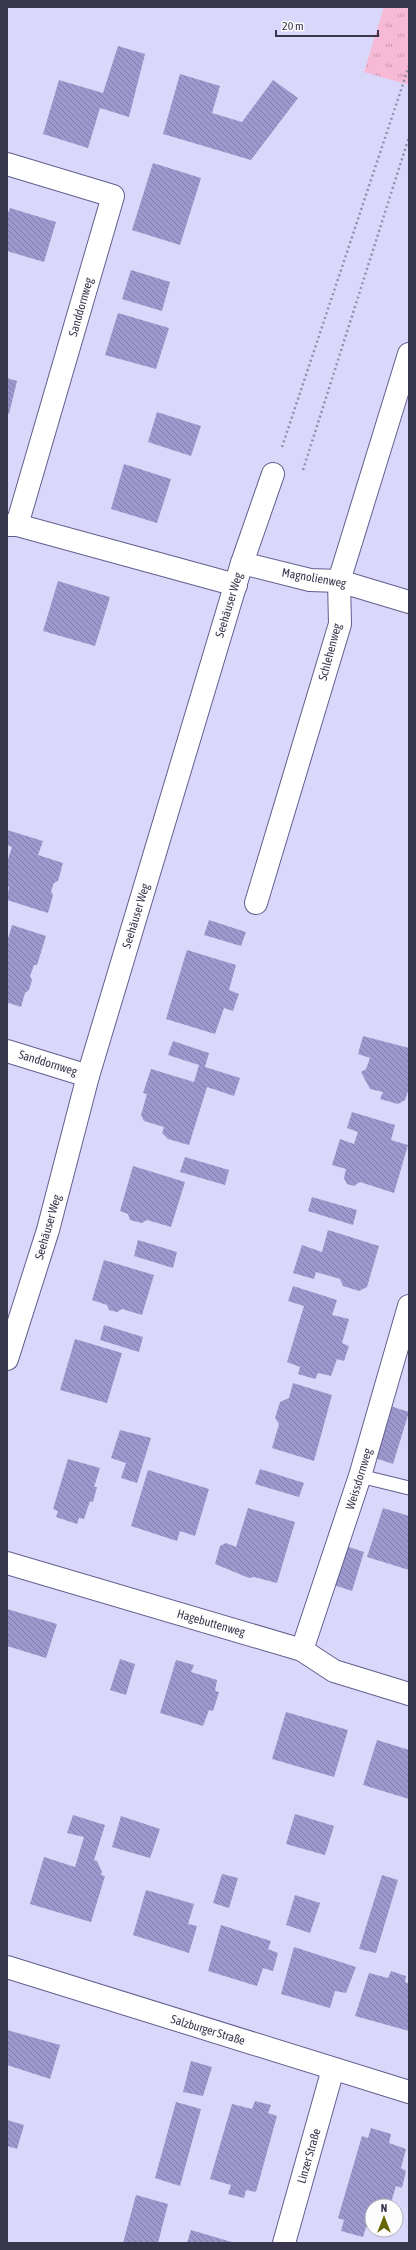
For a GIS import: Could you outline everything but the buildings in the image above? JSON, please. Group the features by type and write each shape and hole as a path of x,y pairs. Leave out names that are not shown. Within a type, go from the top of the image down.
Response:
{"street":[{"name":"Sanddornweg","path":"7,164 113,196 12,525 236,585"},
{"name":"Schlehenweg","path":"256,903 340,624 339,581 409,354"},
{"name":"Seehäuser Weg","path":"7,1359 48,1230 88,1076 242,563 273,474"},
{"name":"Magnolienweg","path":"242,563 310,580 339,581 409,602"},
{"name":"Sanddornweg","path":"7,1051 88,1076"},
{"name":"Weissdornweg","path":"302,1650 404,1343 409,1306"},
{"name":"Hagebuttenweg","path":"7,1563 302,1650 334,1671 409,1694"},
{"name":"Salzburger Straße","path":"7,1967 409,2092"},
{"name":"Linzer Straße","path":"284,2243 333,2069"}],"lane":[{"path":"360,1476 409,1488"}],"path":[{"path":"273,474 409,66"},
{"path":"302,472 409,137"}],"green space":[{"path":"384,7 409,7 409,85 364,72"}]}
